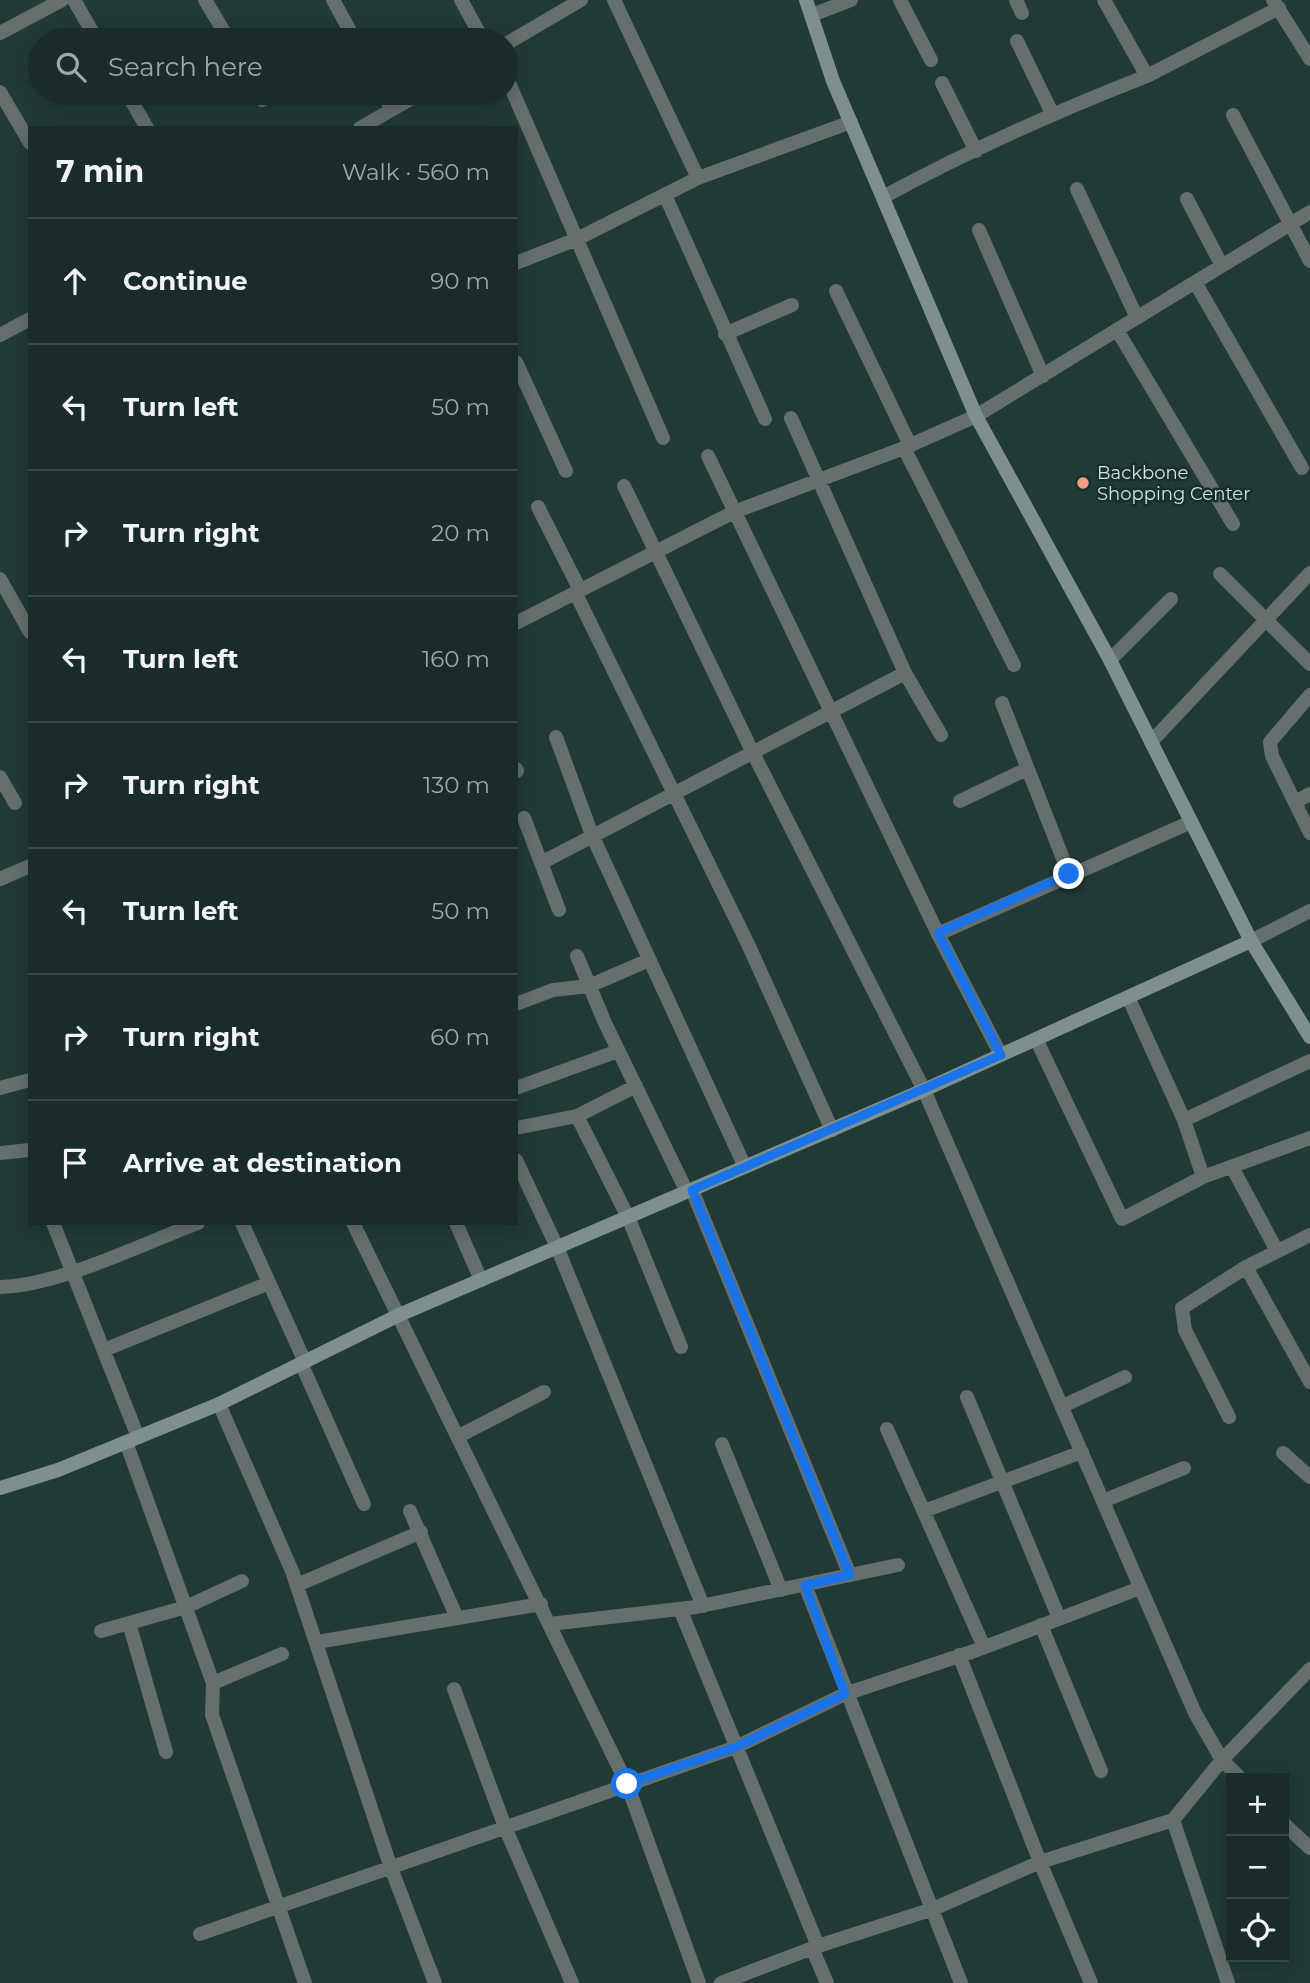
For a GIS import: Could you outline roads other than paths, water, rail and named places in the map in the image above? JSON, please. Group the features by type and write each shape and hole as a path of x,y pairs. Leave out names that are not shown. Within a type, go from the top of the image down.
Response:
{"street":[{"path":"0,33 62,0"},
{"path":"74,0 90,28"},
{"path":"205,0 222,28"},
{"path":"333,0 348,28"},
{"path":"461,0 476,28"},
{"path":"518,37 580,0"},
{"path":"614,0 698,178"},
{"path":"806,0 833,81 885,196 976,416 1110,660 1251,941 1306,1021 1310,1037"},
{"path":"812,15 851,0"},
{"path":"900,0 931,60"},
{"path":"1104,0 1147,76"},
{"path":"885,196 1052,113 1147,76 1276,4 1310,59"},
{"path":"1017,41 1052,113"},
{"path":"942,83 976,151"},
{"path":"0,92 28,140"},
{"path":"518,104 663,438"},
{"path":"134,105 146,126"},
{"path":"390,105 392,109"},
{"path":"363,126 399,105"},
{"path":"1233,115 1310,261"},
{"path":"518,262 577,239 698,178 851,122"},
{"path":"1077,189 1137,318"},
{"path":"665,195 765,419"},
{"path":"1187,199 1222,266"},
{"path":"518,622 734,512 907,447 976,416 1310,212"},
{"path":"979,230 1043,376"},
{"path":"1195,282 1302,468"},
{"path":"836,291 907,447 1014,665"},
{"path":"725,334 792,305"},
{"path":"0,335 28,320"},
{"path":"1117,330 1233,524"},
{"path":"518,366 566,471"},
{"path":"791,418 905,673 941,735"},
{"path":"708,456 830,713 1001,1055"},
{"path":"624,486 752,751 925,1090 1195,1713 1222,1760 1235,1773"},
{"path":"538,507 748,944 832,1130"},
{"path":"1151,742 1310,573"},
{"path":"1220,574 1310,664"},
{"path":"0,579 28,628"},
{"path":"1110,660 1171,599"},
{"path":"541,863 905,673"},
{"path":"1310,695 1270,743 1272,757 1310,833"},
{"path":"1002,703 1069,874"},
{"path":"556,737 592,835 745,1167"},
{"path":"960,801 1027,768"},
{"path":"0,777 15,803"},
{"path":"1295,802 1310,794"},
{"path":"524,818 559,910"},
{"path":"938,933 1191,822"},
{"path":"0,879 28,867"},
{"path":"0,1488 58,1470 219,1404 399,1315 925,1090 1129,999 1310,911"},
{"path":"578,956 618,1051 690,1191 850,1575"},
{"path":"518,1003 553,990 589,986 649,960"},
{"path":"1129,999 1184,1120 1203,1177"},
{"path":"1036,1039 1122,1219 1203,1177 1310,1138"},
{"path":"518,1087 618,1051"},
{"path":"1184,1120 1310,1061"},
{"path":"0,1088 28,1081"},
{"path":"518,1128 578,1116 636,1086"},
{"path":"578,1116 628,1217 681,1347"},
{"path":"0,1153 28,1150"},
{"path":"518,1164 557,1247 703,1606"},
{"path":"1232,1167 1277,1251"},
{"path":"54,1225 104,1350 213,1683 212,1715 276,1908 305,1983"},
{"path":"0,1287 17,1287 73,1271 193,1225"},
{"path":"243,1225 364,1504"},
{"path":"354,1225 627,1784 699,1983"},
{"path":"457,1225 481,1280"},
{"path":"1229,1417 1181,1317 1182,1308 1246,1267 1310,1235"},
{"path":"1246,1267 1310,1382"},
{"path":"104,1350 269,1283"},
{"path":"1063,1406 1125,1377"},
{"path":"459,1436 544,1392"},
{"path":"967,1397 1059,1618"},
{"path":"219,1404 297,1585 391,1868 435,1983"},
{"path":"887,1429 984,1647"},
{"path":"722,1444 780,1590"},
{"path":"924,1511 1082,1452"},
{"path":"1283,1453 1310,1477"},
{"path":"1103,1501 1184,1468"},
{"path":"410,1511 457,1618"},
{"path":"297,1585 421,1532"},
{"path":"550,1624 703,1606 898,1565"},
{"path":"101,1631 186,1607 242,1581"},
{"path":"805,1585 845,1694 961,1983"},
{"path":"200,1934 736,1747 845,1694 984,1647 1140,1588"},
{"path":"317,1642 541,1604"},
{"path":"680,1609 827,1983"},
{"path":"129,1623 166,1752"},
{"path":"1041,1625 1101,1770"},
{"path":"213,1683 282,1654"},
{"path":"959,1655 1040,1862 1091,1983"},
{"path":"721,1983 815,1947 933,1909 1040,1862 1173,1819 1222,1760 1310,1669"},
{"path":"454,1689 505,1827 572,1983"},
{"path":"1173,1819 1228,1983"},
{"path":"1289,1829 1310,1848"}],"place":[{"name":"Backbone Shopping Center","path":"1083,483"}]}
